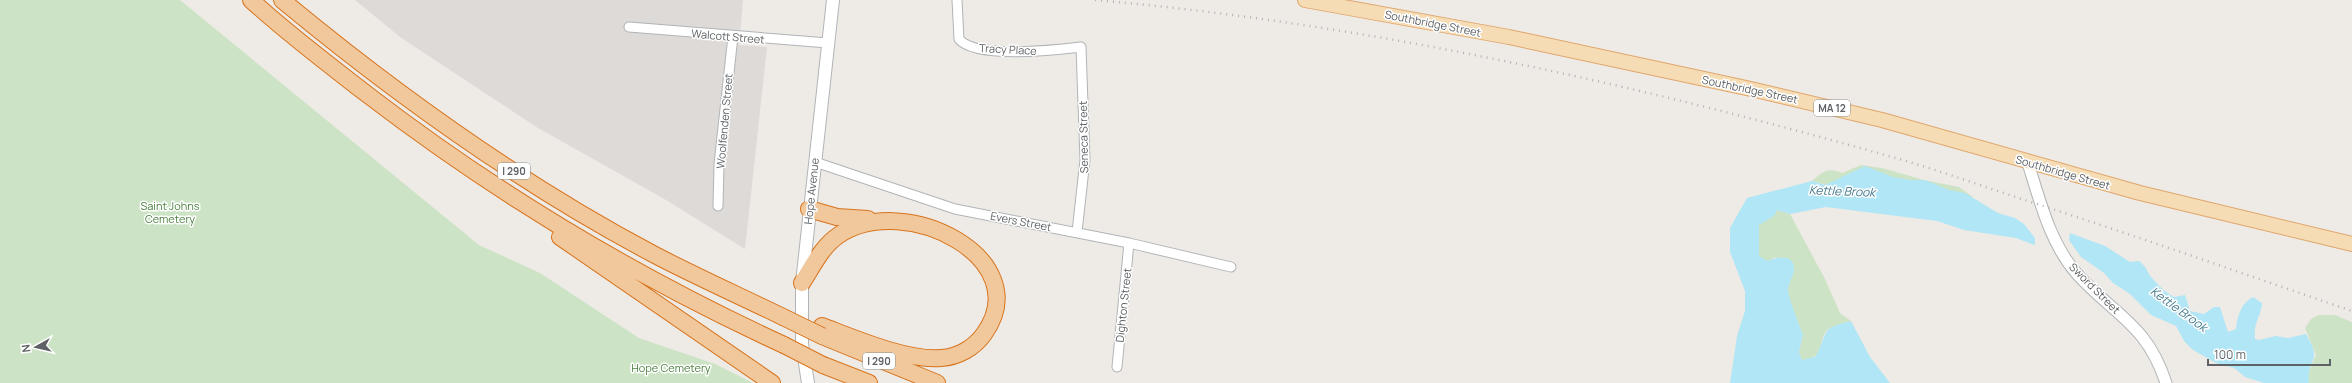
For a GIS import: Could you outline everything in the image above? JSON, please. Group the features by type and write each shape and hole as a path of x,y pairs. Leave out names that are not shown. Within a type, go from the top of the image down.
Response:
{"highway":[{"name":"I 290","path":"251,0 324,62 451,156 518,202 653,280 720,315 823,365 869,383"},
{"name":"I 290","path":"282,0 386,83 507,167 655,256 768,310 822,331 937,383"},
{"path":"451,156 512,206 547,227 601,267 772,383"},
{"path":"809,209 837,217 902,221 935,229 960,242 979,259 993,282 995,294 996,304 988,328 973,346 964,352 940,358 905,353 822,331"},
{"path":"802,283 820,254 838,236 860,224 889,221"}],"main road":[{"name":"Hope Avenue","path":"808,383 802,344 802,283 833,0"},
{"name":"Southbridge Street","path":"1305,0 1509,37 1751,89 1882,120 2140,194 2352,244"}],"street":[{"name":"Tracy Place","path":"957,0 959,39 967,45 1016,51 1075,48"},
{"name":"Walcott Street","path":"629,27 828,43"},
{"name":"Woolfenden Street","path":"718,206 719,164 733,36"},
{"name":"Seneca Street","path":"1075,48 1081,47 1085,160 1077,232"},
{"name":"Evers Street","path":"815,162 937,204 1129,243 1231,267"},
{"name":"Sword Street","path":"2028,163 2045,218 2066,259 2091,287 2141,333 2156,357 2166,383"},
{"name":"Dighton Street","path":"1117,367 1129,243"}],"shaded area":[{"path":"355,0 743,0 739,45 767,47 745,249 666,200 538,128 400,37"}],"green space":[{"name":"Saint Johns Cemetery","path":"0,0 180,0 479,245 540,273 639,338 715,364 753,383 0,383"},
{"path":"1861,165 1882,168 1924,180 1959,187 1973,197 1969,198 1825,185 1812,181 1819,175 1829,170 1842,173"},
{"path":"1777,210 1790,214 1825,279 1840,313 1851,321 1830,328 1823,337 1819,352 1816,356 1810,359 1802,360 1799,352 1803,334 1794,313 1788,292 1794,270 1776,257 1768,261 1755,257 1756,218"},
{"path":"2319,315 2335,315 2352,322 2352,383 2309,383 2308,374 2316,355 2305,328 2311,319"}],"water":[{"name":"Kettle Brook","path":"1865,166 1893,177 1910,180 1925,180 1949,190 1965,193 1998,213 2015,218 2024,224 2035,238 2035,245 2016,238 1964,230 1937,221 1826,207 1790,214 1777,210 1774,216 1759,225 1759,256 1768,261 1775,258 1788,258 1793,264 1794,272 1788,290 1803,334 1799,352 1802,360 1815,357 1829,329 1836,325 1851,321 1870,357 1890,383 1730,383 1737,336 1745,311 1745,291 1730,252 1730,228 1747,198 1812,181 1825,185"},
{"name":"Kettle Brook","path":"2070,233 2105,246 2130,262 2139,261 2162,289 2174,297 2185,295 2190,311 2204,314 2214,307 2220,307 2228,332 2236,329 2240,311 2245,303 2253,297 2262,303 2255,329 2255,339 2259,340 2276,336 2288,338 2306,334 2314,351 2309,375 2309,383 2264,383 2245,377 2234,368 2216,363 2193,350 2184,341 2176,326 2151,315 2130,294 2113,283 2104,273 2081,257 2069,240"}],"railway":[{"path":"1095,0 1198,11 1403,41 1504,61 1706,107 1806,133 1922,166 2116,230 2352,311"}],"park label":[{"name":"Hope Cemetery","path":"671,367"}]}
